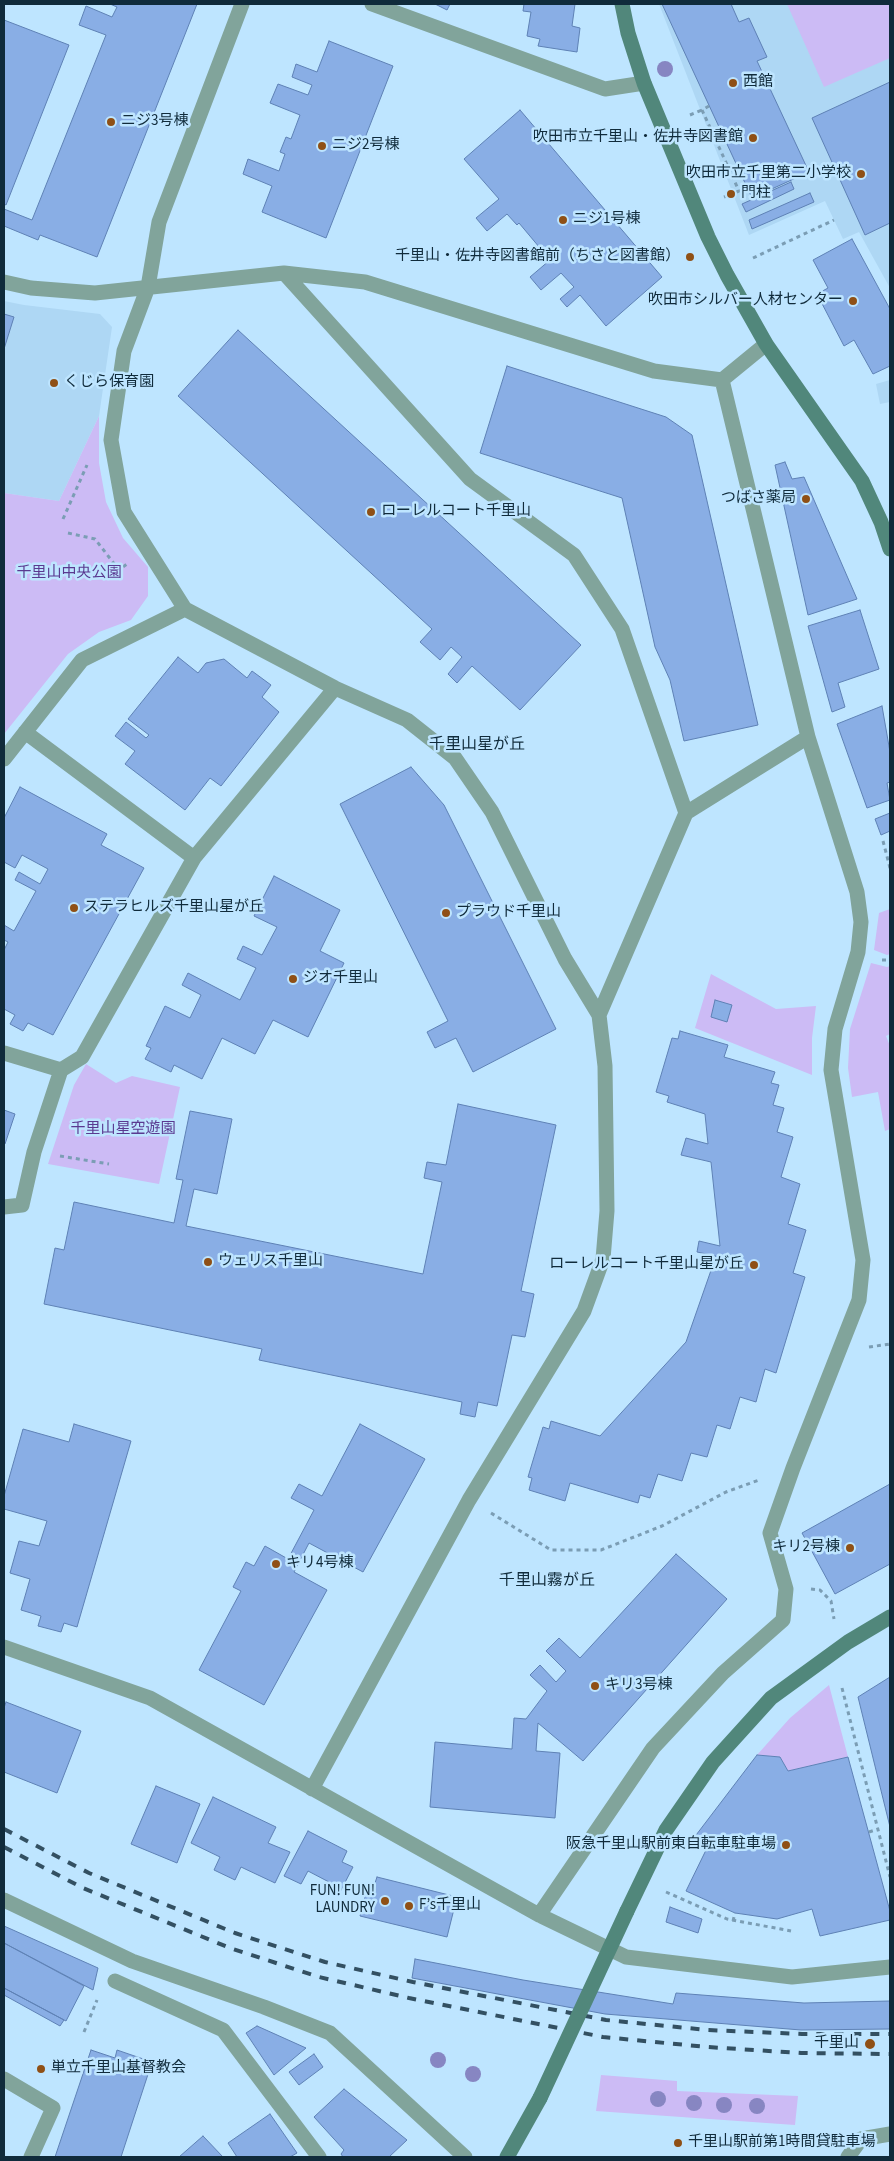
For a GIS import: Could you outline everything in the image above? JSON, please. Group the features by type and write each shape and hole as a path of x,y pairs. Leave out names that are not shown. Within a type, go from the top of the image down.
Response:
{"street":[{"path":"242,4 159,222 148,286 124,351 111,440 124,512 185,609 334,688 407,720 455,758 492,812 565,959 599,1015 606,1066 604,1260 584,1311 469,1500 312,1789"},
{"path":"622,4 628,33 644,83 708,237 766,344 862,481 881,522 890,549"},
{"path":"376,5 605,89 644,83"},
{"path":"284,273 470,479 574,555 622,629 686,813"},
{"path":"4,282 30,288 95,293 284,273 365,282 654,371 722,380 766,344"},
{"path":"539,1915 653,1748 723,1673 783,1620 786,1589 770,1533 793,1468 859,1300 863,1260 831,1070 834,1029 858,952 860,922 857,892 808,737 722,380"},
{"path":"4,760 82,660 185,609"},
{"path":"4,1208 22,1205 34,1152 61,1070 82,1057 194,858 334,688"},
{"path":"25,732 194,858"},
{"path":"599,1015 686,813 808,737"},
{"path":"4,1053 61,1070"},
{"path":"507,2157 540,2098 666,1830 712,1762 771,1698 848,1642 890,1616"},
{"path":"4,1647 150,1698 539,1915 626,1957 792,1976 890,1967"},
{"path":"4,1900 132,1961 264,2007 330,2034 465,2157"},
{"path":"115,1981 223,2030 319,2157"},
{"path":"4,2079 53,2108 31,2157"},
{"path":"848,2157 861,2139 890,2134"}],"path":[{"path":"690,115 709,106"},
{"path":"702,110 739,191 724,198"},
{"path":"753,258 834,220"},
{"path":"63,519 96,448 111,440"},
{"path":"68,533 94,538 119,570 147,548"},
{"path":"883,841 890,868"},
{"path":"34,1152 110,1164"},
{"path":"517,1530 551,1550 601,1550 662,1526 726,1492 793,1468"},
{"path":"820,1590 831,1601 835,1621"},
{"path":"842,1688 890,1877"},
{"path":"869,1832 878,1829"},
{"path":"666,1892 733,1920 791,1931"},
{"path":"733,1920 735,1913"},
{"path":"84,2032 99,1996"}],"shaded area":[{"path":"659,4 890,4 890,288 859,232 843,239 825,201 749,235"},
{"name":"くじら保育園","path":"4,301 100,314 112,327 99,416 59,501 4,493"},
{"path":"890,380 890,402 880,404 876,384"}],"green space":[{"path":"787,4 890,4 890,58 824,87"},
{"name":"千里山中央公園","path":"99,416 99,463 106,502 123,538 148,567 148,596 131,620 99,632 68,654 4,734 4,493 59,501"},
{"path":"890,909 890,954 887,955 874,950 879,913"},
{"path":"871,963 890,966 890,1034 886,1036 890,1046 890,1129 885,1131 878,1092 852,1097 848,1068 850,1029"},
{"path":"711,974 776,1009 816,1006 812,1038 812,1075 695,1028"},
{"name":"千里山星空遊園","path":"86,1064 116,1083 132,1076 180,1087 159,1184 48,1164 74,1085"},
{"path":"829,1685 848,1757 788,1771 780,1757 757,1755 790,1718"},
{"path":"601,2075 677,2081 677,2091 798,2096 795,2125 596,2111"}],"building":[{"name":"ニジ3号棟","path":"110,4 197,4 97,257 40,235 38,240 4,226 4,209 32,220 106,35 79,25 86,6 112,17 117,7"},
{"path":"435,4 450,4 447,10"},
{"path":"524,4 575,4 572,26 580,28 577,52 538,46 540,39 527,36 531,12 523,11"},
{"name":"吹田市立千里山・佐井寺図書館","path":"662,4 731,4 739,22 749,18 767,57 757,61 809,172 752,198"},
{"path":"4,20 69,45 6,205 4,204"},
{"name":"ニジ2号棟","path":"329,41 393,66 326,238 262,212 272,186 243,174 248,159 279,171 285,154 280,152 286,137 291,139 300,115 270,103 278,84 308,95 312,85 292,77 296,64 317,72"},
{"name":"吹田市立千里第二小学校","path":"890,82 890,223 865,235 812,118"},
{"name":"ニジ1号棟","path":"520,110 662,277 606,326 580,295 567,307 560,299 574,287 561,273 541,290 530,277 550,260 519,223 517,225 507,214 487,231 476,218 499,199 464,159"},
{"path":"791,182 794,189 746,212 742,204"},
{"path":"810,193 814,202 752,229 749,220"},
{"name":"吹田市シルバー人材センター","path":"852,239 890,309 890,366 873,374 854,340 844,346 817,294 828,288 813,260"},
{"path":"4,314 14,317 4,349"},
{"name":"ローレルコート千里山","path":"238,330 581,645 520,710 472,666 457,683 448,674 462,657 451,647 440,660 420,642 432,629 178,396"},
{"path":"507,366 666,417 692,435 758,725 684,741 670,680 655,647 622,498 480,453"},
{"path":"785,462 792,479 804,477 857,599 808,615 775,465"},
{"path":"860,610 879,669 838,683 845,707 832,712 808,626"},
{"path":"178,657 198,673 206,663 224,659 247,678 252,671 271,685 262,697 279,712 221,786 210,778 185,810 125,764 135,751 115,736 126,722 146,738 149,735 128,719"},
{"path":"882,706 890,752 890,782 887,783 890,800 867,808 837,724"},
{"name":"プラウド千里山","path":"411,767 444,805 556,1029 473,1072 456,1038 435,1048 427,1032 448,1021 340,804"},
{"name":"ステラヒルズ千里山星が丘","path":"20,787 107,834 101,845 144,868 53,1035 28,1023 23,1031 10,1024 15,1015 4,1009 4,950 8,942 4,940 4,925 14,931 36,891 15,880 19,872 40,884 48,869 22,855 15,868 4,862 4,818"},
{"path":"890,813 890,831 881,835 875,819"},
{"name":"ジオ千里山","path":"274,876 340,910 320,951 344,963 308,1037 273,1020 255,1054 222,1038 202,1079 174,1065 171,1072 145,1059 151,1048 146,1046 165,1006 190,1018 201,995 182,985 188,973 240,1000 256,968 237,959 243,946 262,955 277,927 254,916"},
{"path":"715,1000 732,1005 727,1022 711,1017"},
{"name":"ローレルコート千里山星が丘","path":"680,1031 728,1045 724,1057 775,1072 771,1083 779,1085 773,1105 784,1108 777,1132 793,1137 781,1177 800,1184 788,1224 806,1230 793,1273 805,1277 776,1373 765,1369 756,1402 740,1397 730,1429 717,1425 707,1457 691,1453 682,1481 658,1474 650,1498 640,1495 638,1503 570,1483 565,1501 529,1490 532,1478 528,1477 543,1427 549,1429 551,1421 600,1436 686,1342 716,1256 697,1252 699,1241 720,1246 711,1162 681,1155 686,1138 708,1144 705,1114 667,1102 669,1096 656,1092 672,1038 678,1039"},
{"name":"ウェリス千里山","path":"458,1104 556,1125 521,1291 534,1294 525,1337 512,1335 497,1406 478,1402 475,1417 460,1414 462,1402 259,1360 262,1349 44,1304 55,1248 64,1250 74,1202 174,1223 183,1180 176,1179 190,1111 232,1119 217,1194 194,1189 186,1226 423,1274 442,1182 424,1178 427,1162 446,1165"},
{"path":"4,1110 15,1114 5,1144 4,1143"},
{"path":"74,1424 131,1441 77,1627 64,1623 61,1632 38,1626 41,1616 21,1610 30,1579 10,1573 19,1541 39,1546 47,1521 4,1509 4,1496 23,1429 69,1442"},
{"name":"キリ4号棟","path":"360,1424 425,1459 363,1572 309,1543 294,1572 327,1590 264,1705 199,1670 241,1591 233,1587 246,1562 254,1566 265,1546 288,1559 314,1510 291,1498 299,1484 322,1496"},
{"name":"キリ2号棟","path":"890,1484 890,1564 835,1594 802,1533"},
{"name":"キリ3号棟","path":"676,1554 727,1599 583,1761 538,1723 536,1751 560,1753 555,1818 430,1807 435,1742 512,1749 514,1718 526,1719 547,1691 530,1675 540,1665 556,1682 566,1671 546,1651 559,1638 580,1658"},
{"path":"890,1677 890,1827 858,1697"},
{"path":"6,1702 81,1731 57,1793 4,1772 4,1708"},
{"name":"阪急千里山駅前東自転車駐車場","path":"757,1755 780,1757 788,1771 848,1757 890,1911 890,1920 820,1936 812,1909 777,1919 735,1913 686,1891 707,1848 690,1843"},
{"path":"156,1786 200,1804 177,1863 131,1844"},
{"path":"213,1797 276,1827 268,1843 290,1852 275,1883 241,1867 235,1880 214,1870 220,1857 191,1843"},
{"path":"308,1831 347,1851 342,1862 353,1867 338,1896 326,1889 329,1882 308,1871 301,1884 284,1876"},
{"name":"F’s千里山","path":"377,1877 457,1897 447,1937 360,1916 368,1885 374,1886"},
{"path":"670,1907 702,1919 698,1933 666,1922"},
{"path":"4,1926 98,1968 93,1990 4,1943"},
{"path":"4,1943 84,1986 66,2021 4,1988"},
{"path":"415,1959 523,1980 673,2004 676,1993 804,2003 890,2001 890,2029 801,2030 605,2014 412,1978"},
{"path":"4,1988 64,2020 60,2026 4,1995"},
{"path":"257,2026 306,2048 274,2075 246,2033"},
{"path":"91,2050 115,2058 117,2050 152,2062 121,2157 55,2157"},
{"path":"314,2054 323,2067 299,2085 289,2072"},
{"path":"344,2089 407,2140 389,2157 343,2157 341,2154 344,2150 314,2117"},
{"path":"270,2114 297,2153 290,2157 237,2157 228,2143"},
{"path":"203,2136 223,2157 179,2157"}],"railway":[{"path":"4,1829 89,1873 235,1933 325,1962 413,1982 606,2020 708,2030 802,2034 890,2034"},
{"path":"4,1847 83,1888 230,1948 319,1977 409,1998 603,2037 707,2047 801,2053 890,2054"}],"place":[{"name":"西館","path":"733,83"},
{"name":"ニジ3号棟","path":"111,122"},
{"name":"吹田市立千里山・佐井寺図書館","path":"753,138"},
{"name":"ニジ2号棟","path":"322,146"},
{"name":"吹田市立千里第二小学校","path":"861,174"},
{"name":"門柱","path":"731,194"},
{"name":"ニジ1号棟","path":"563,220"},
{"name":"千里山・佐井寺図書館前（ちさと図書館）","path":"690,257"},
{"name":"吹田市シルバー人材センター","path":"853,301"},
{"name":"くじら保育園","path":"54,383"},
{"name":"つばさ薬局","path":"806,499"},
{"name":"ローレルコート千里山","path":"371,512"},
{"name":"ステラヒルズ千里山星が丘","path":"74,908"},
{"name":"プラウド千里山","path":"446,913"},
{"name":"ジオ千里山","path":"293,979"},
{"name":"ウェリス千里山","path":"208,1262"},
{"name":"ローレルコート千里山星が丘","path":"754,1265"},
{"name":"キリ2号棟","path":"850,1548"},
{"name":"キリ4号棟","path":"276,1564"},
{"name":"キリ3号棟","path":"595,1686"},
{"name":"阪急千里山駅前東自転車駐車場","path":"786,1845"},
{"name":"FUN! FUN! LAUNDRY","path":"385,1901"},
{"name":"F’s千里山","path":"409,1906"},
{"name":"千里山","path":"870,2044"},
{"name":"単立千里山基督教会","path":"41,2069"},
{"name":"千里山駅前第1時間貸駐車場","path":"678,2143"}],"district":[{"name":"千里山星が丘","path":"477,745"},
{"name":"千里山霧が丘","path":"547,1581"}]}
